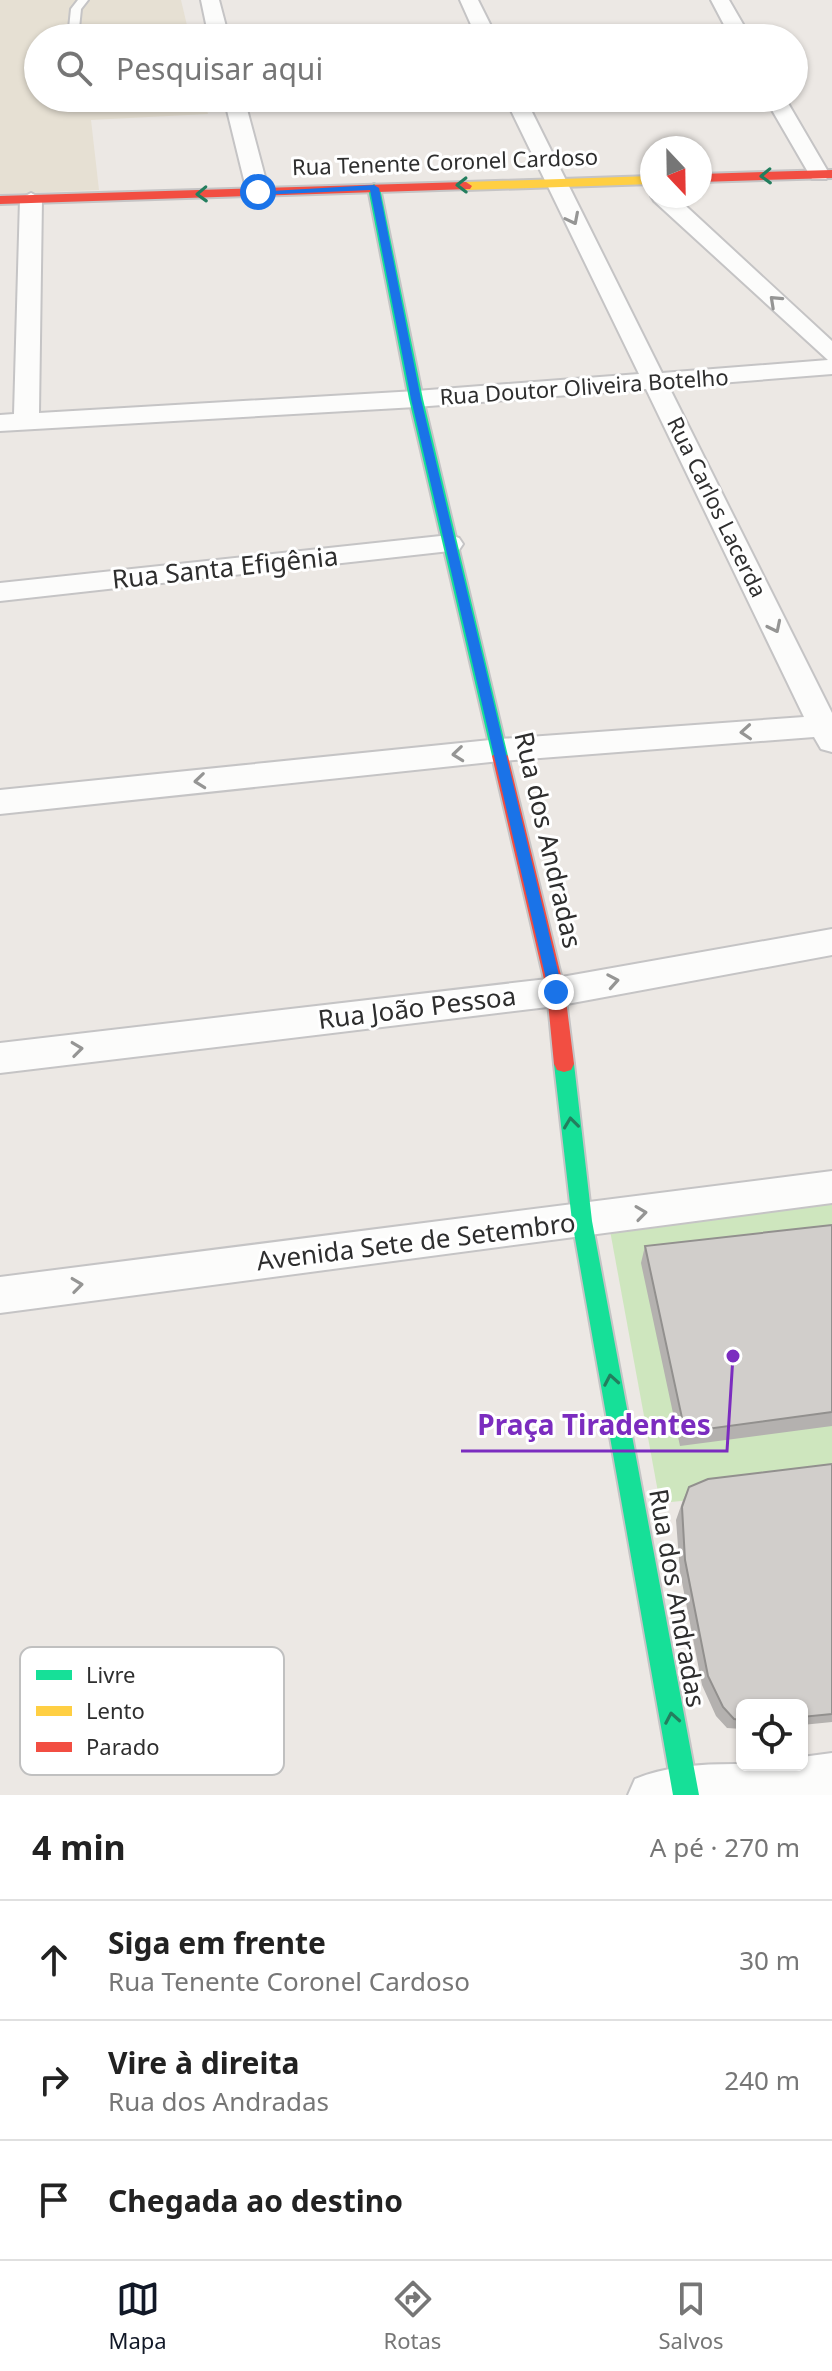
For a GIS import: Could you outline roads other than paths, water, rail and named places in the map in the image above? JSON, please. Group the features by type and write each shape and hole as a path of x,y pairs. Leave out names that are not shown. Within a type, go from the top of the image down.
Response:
{"street":[{"path":"210,0 216,24"},
{"path":"469,0 480,24"},
{"path":"720,0 733,24"},
{"path":"238,112 258,192"},
{"name":"Rua Carlos Lacerda","path":"522,112 828,735"},
{"path":"784,112 825,175"},
{"path":"712,178 825,175"},
{"name":"Rua Tenente Coronel Cardoso","path":"0,200 640,182"},
{"name":"Rua dos Andradas","path":"374,188 416,399 556,992 582,1221 674,1794"},
{"path":"26,421 31,199"},
{"path":"675,208 832,354"},
{"name":"Rua Doutor Oliveira Botelho","path":"0,423 416,399 832,367"},
{"name":"Rua Santa Efigênia","path":"0,592 450,544"},
{"path":"0,802 500,750 828,735"},
{"name":"Rua João Pessoa","path":"0,1058 556,992 832,942"},
{"name":"Avenida Sete de Setembro","path":"0,1295 832,1187"},
{"path":"674,1794 832,1776"}],"lane":[{"path":"74,24 76,9 83,0"}],"place":[{"name":"Praça Tiradentes","path":"733,1356"}]}
